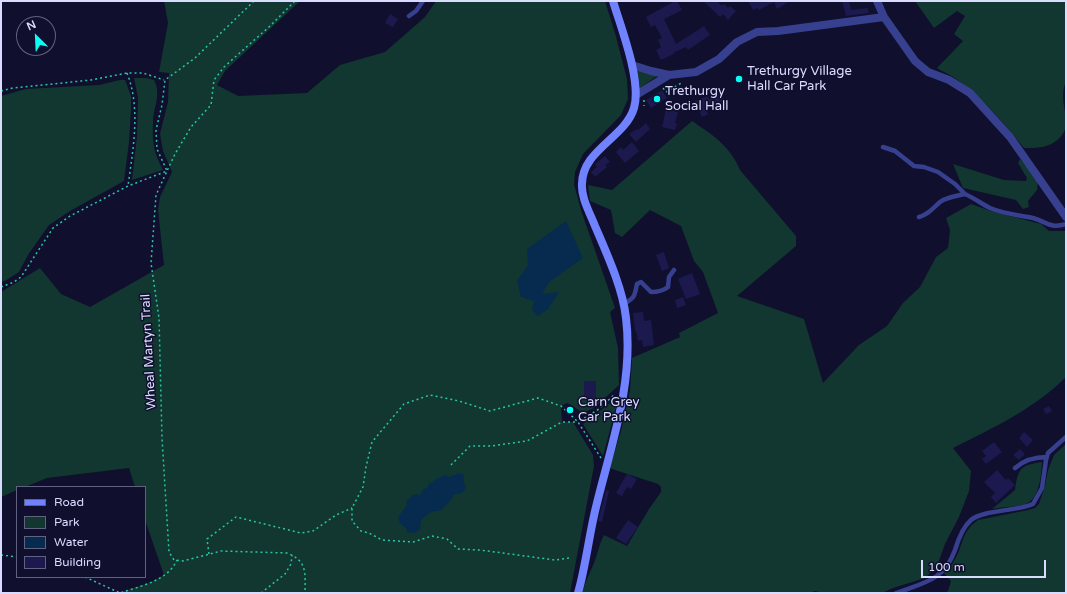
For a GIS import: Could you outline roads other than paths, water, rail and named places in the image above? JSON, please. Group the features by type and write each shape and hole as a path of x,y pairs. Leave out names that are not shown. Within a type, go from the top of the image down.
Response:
{"street":[{"path":"578,593 583,576 595,508 621,410 628,353 626,318 623,305 611,263 584,199 582,186 582,176 585,168 627,121 634,109 636,95 632,65 613,1"},
{"path":"877,1 884,17 915,61 928,72 949,80 970,93 1010,137 1066,217"},
{"path":"632,65 669,75 696,72 719,60 737,42 757,32 778,31 884,17"},
{"path":"636,95 669,75"}],"lane":[{"path":"409,16 416,11 423,1"},
{"path":"883,147 895,151 914,166 924,167 938,172 955,184 965,194 990,208 1006,213 1037,219 1049,226 1066,224"},
{"path":"918,217 927,214 946,199 965,194"},
{"path":"623,305 632,299 636,294 637,284 641,282 651,292 661,291 668,287 669,277 674,270"},
{"path":"896,593 930,582 945,569 949,564 963,531 971,520 982,515 1022,508 1033,504 1042,488 1048,453 1066,437"},
{"path":"1015,468 1027,460 1047,457"}],"water":[{"path":"566,221 583,258 549,282 542,294 559,292 548,309 538,316 532,310 534,301 521,297 517,281 528,265 527,249"},
{"path":"459,473 464,475 463,481 466,486 463,491 453,495 451,500 440,511 432,512 421,520 420,529 415,533 407,532 406,528 400,523 398,517 407,505 406,501 413,495 417,494 420,496 422,490 427,488 429,483 432,483 437,478 445,475 449,477"}],"place":[{"name":"Trethurgy Village Hall Car Park","path":"739,79"},
{"name":"Trethurgy Social Hall","path":"657,99"},
{"name":"Carn Grey Car Park","path":"570,410"}]}
